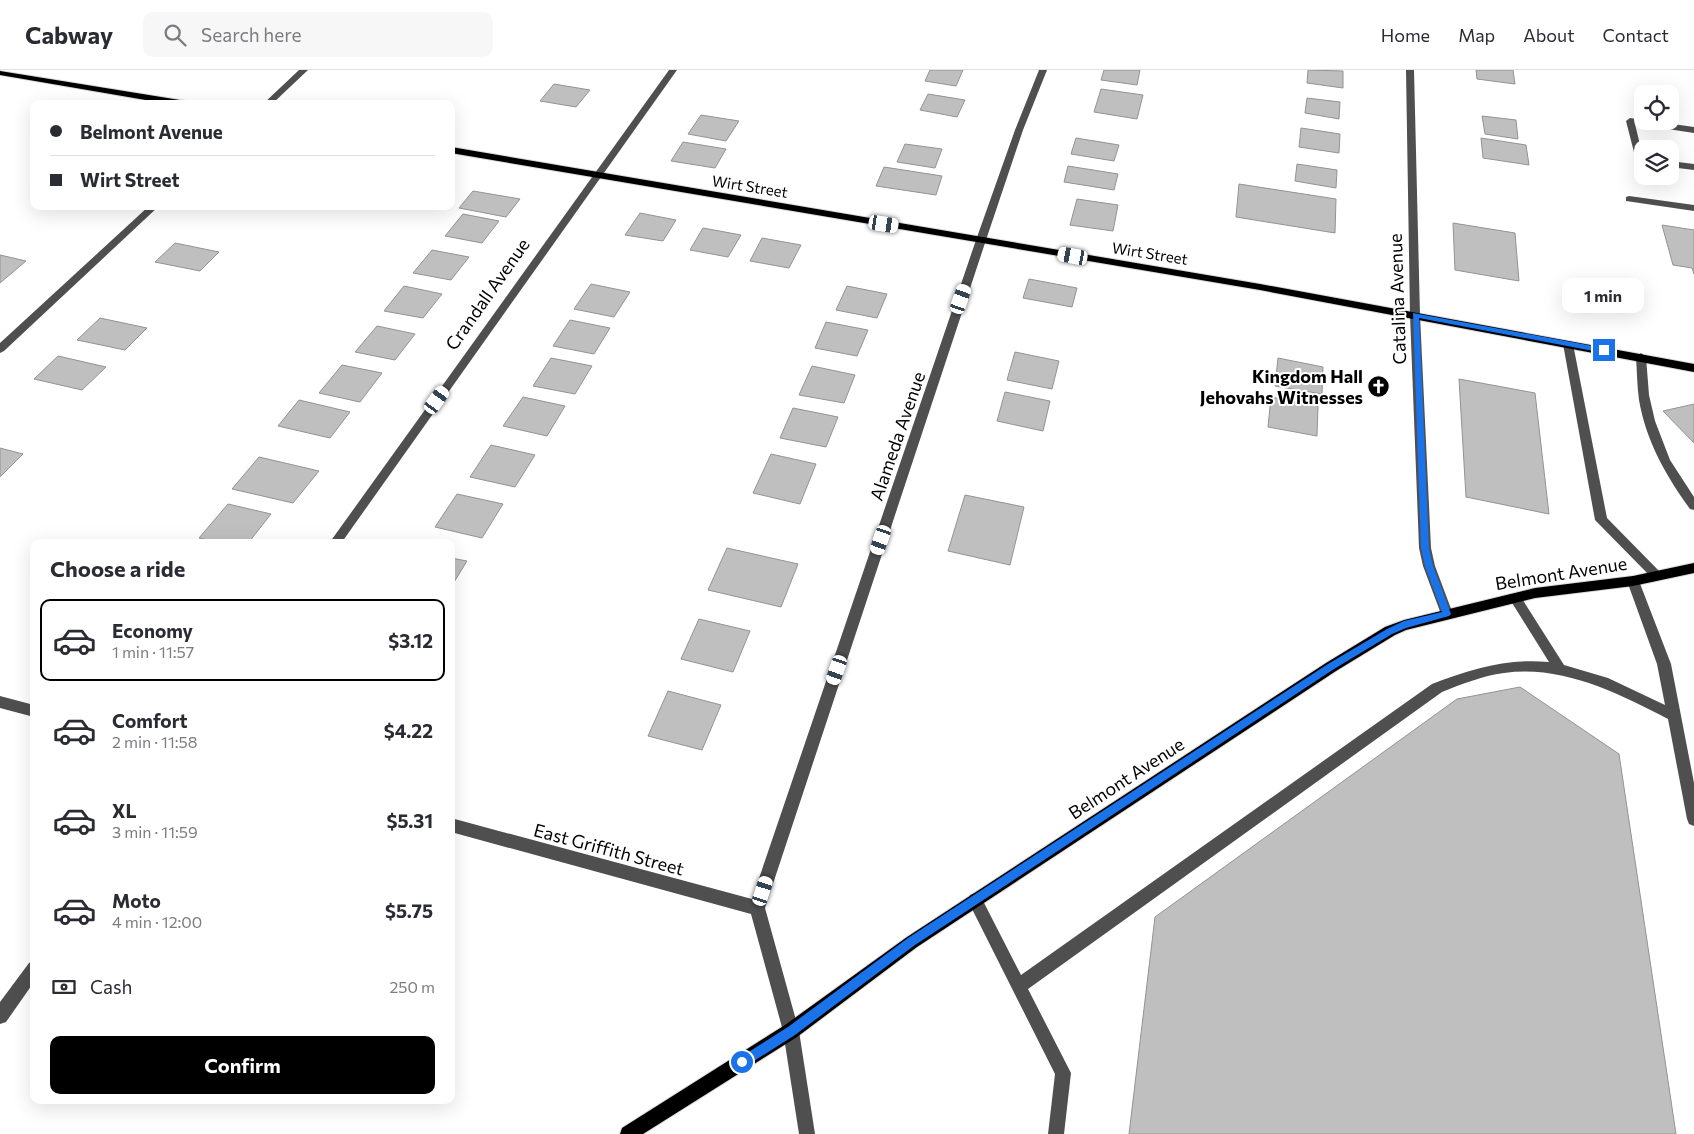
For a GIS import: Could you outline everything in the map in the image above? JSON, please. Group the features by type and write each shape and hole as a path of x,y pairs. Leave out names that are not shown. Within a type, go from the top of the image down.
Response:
{"main road":[{"path":"0,73 162,100"},
{"name":"Wirt Street","path":"455,151 1415,315 1694,368"},
{"name":"Belmont Avenue","path":"628,1134 792,1031 912,942 1331,666 1390,631 1404,625 1446,614 1536,593 1633,581 1694,568"}],"street":[{"path":"271,100 304,70"},
{"name":"Crandall Avenue","path":"338,539 673,70"},
{"name":"Alameda Avenue","path":"757,908 981,240 1019,130 1043,70"},
{"name":"Catalina Avenue","path":"1410,70 1415,315 1425,548 1429,566 1446,614"},
{"path":"1635,140 1630,121 1694,130"},
{"path":"1679,166 1694,168"},
{"path":"1629,198 1694,208"},
{"path":"0,349 151,210"},
{"path":"1568,344 1601,520 1657,576"},
{"path":"1641,358 1645,406 1656,443 1674,480 1689,491 1694,506"},
{"path":"1633,581 1664,664 1694,819"},
{"path":"1515,598 1559,668"},
{"path":"1019,986 1437,688 1478,672 1520,666 1559,668 1599,679 1674,716"},
{"path":"0,702 30,710"},
{"name":"East Griffith Street","path":"455,826 757,908"},
{"path":"975,900 1063,1073 1056,1134"},
{"path":"757,908 792,1031 807,1134"},
{"path":"0,1016 30,974"}],"building":[{"path":"930,70 963,70 956,86 925,81"},
{"path":"1104,70 1140,70 1137,85 1101,80"},
{"path":"1308,70 1343,71 1343,88 1307,83"},
{"path":"1476,70 1513,70 1515,84 1477,79"},
{"path":"554,84 590,90 576,107 540,101"},
{"path":"1101,89 1143,95 1137,119 1094,112"},
{"path":"928,94 965,100 957,117 920,110"},
{"path":"1307,98 1340,102 1339,119 1305,113"},
{"path":"701,115 739,121 726,141 688,134"},
{"path":"1482,116 1516,120 1518,139 1485,134"},
{"path":"1301,128 1340,134 1339,153 1299,147"},
{"path":"1076,138 1119,145 1114,161 1071,154"},
{"path":"1481,138 1526,145 1529,165 1483,158"},
{"path":"683,142 726,149 715,168 671,161"},
{"path":"905,144 942,149 935,168 897,162"},
{"path":"1297,164 1337,170 1336,188 1295,181"},
{"path":"1068,166 1118,174 1114,190 1064,182"},
{"path":"884,167 942,176 936,195 876,186"},
{"path":"1239,184 1336,199 1335,233 1236,217"},
{"path":"473,191 520,199 506,217 459,208"},
{"path":"1077,199 1118,205 1113,231 1070,225"},
{"path":"640,213 676,220 663,241 625,235"},
{"path":"463,214 499,221 482,243 445,236"},
{"path":"1453,223 1515,233 1519,281 1455,270"},
{"path":"1662,225 1694,230 1694,274 1692,268 1673,265"},
{"path":"703,228 741,235 728,257 690,250"},
{"path":"762,238 801,245 789,268 750,261"},
{"path":"175,243 219,252 200,271 155,262"},
{"path":"432,250 469,257 451,280 413,273"},
{"path":"0,255 26,261 0,283"},
{"path":"1029,279 1077,288 1072,307 1023,298"},
{"path":"591,284 630,292 614,317 574,309"},
{"path":"404,286 442,294 423,318 384,311"},
{"path":"847,286 887,294 877,318 836,310"},
{"path":"100,318 147,328 125,350 77,340"},
{"path":"570,320 610,328 594,354 553,346"},
{"path":"826,322 868,330 857,356 815,348"},
{"path":"377,326 415,334 395,360 355,352"},
{"path":"1015,352 1059,361 1052,389 1007,380"},
{"path":"58,356 106,367 82,390 34,379"},
{"path":"551,358 592,366 575,394 533,386"},
{"path":"1278,358 1323,367 1322,394 1275,386"},
{"path":"342,365 382,373 360,402 319,393"},
{"path":"812,366 855,375 844,403 799,395"},
{"path":"1459,379 1535,393 1549,514 1466,497"},
{"path":"1005,392 1050,401 1043,431 997,421"},
{"path":"523,397 565,406 547,436 503,426"},
{"path":"1271,397 1318,406 1317,436 1268,427"},
{"path":"299,400 350,412 330,438 278,426"},
{"path":"1694,404 1694,443 1663,411"},
{"path":"793,408 838,417 826,447 780,438"},
{"path":"491,445 535,455 515,487 470,477"},
{"path":"0,448 23,454 0,477"},
{"path":"771,454 816,464 800,504 753,493"},
{"path":"259,457 319,471 293,503 232,489"},
{"path":"457,494 503,504 482,538 435,527"},
{"path":"965,495 1024,507 1010,565 948,551"},
{"path":"228,504 271,514 251,539 199,538"},
{"path":"727,548 798,564 781,607 708,590"},
{"path":"455,559 467,561 455,580"},
{"path":"699,619 750,631 733,672 681,659"},
{"path":"1520,687 1619,754 1676,1134 1129,1134 1155,917 1457,699"},
{"path":"668,691 721,705 702,750 648,736"}],"place":[{"name":"Kingdom Hall Jehovahs Witnesses","path":"1379,386"}],"route":[{"path":"742,1062 792,1031 912,942 1331,666 1390,631 1404,625 1446,614 1429,566 1425,548 1415,315 1604,350"}]}
